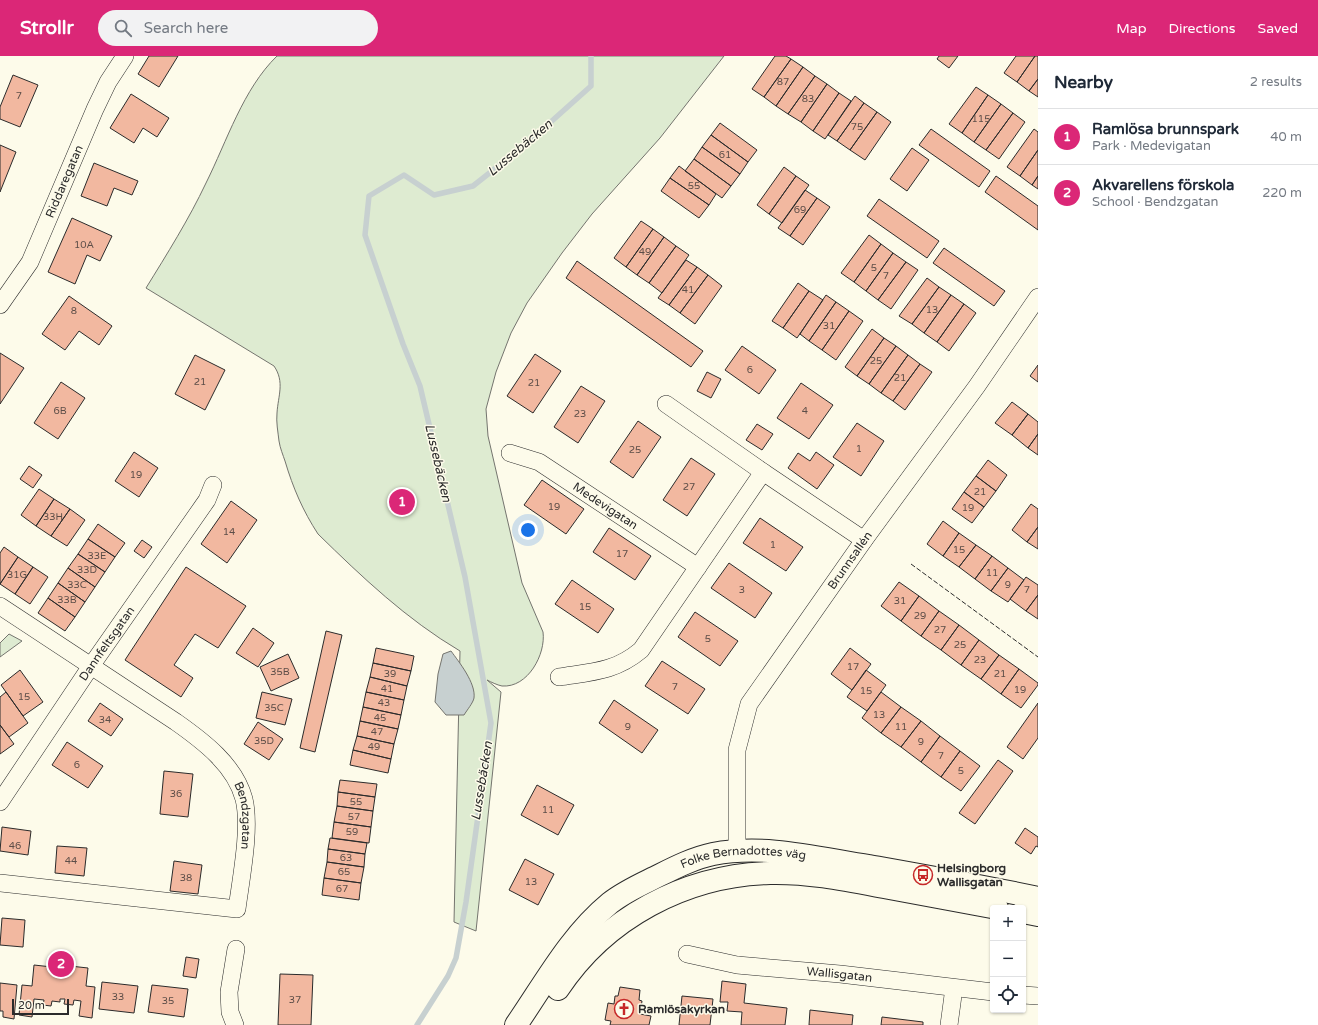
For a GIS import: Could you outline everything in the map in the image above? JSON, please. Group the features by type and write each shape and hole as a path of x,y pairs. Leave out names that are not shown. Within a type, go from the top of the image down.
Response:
{"street":[{"name":"Riddaregatan","path":"0,305 30,262 95,109 108,82 125,56"},
{"name":"Brunnsallén","path":"737,851 737,750 749,704 864,540 977,386 1038,297"},
{"path":"666,404 864,540"},
{"name":"Medevigatan","path":"510,453 539,462 698,567"},
{"path":"559,676 592,672 618,665 630,659 641,650 763,472"},
{"name":"Dannfeltsgatan","path":"0,802 91,666 207,500 213,486"},
{"name":"Bendzgatan","path":"0,606 176,722 202,741 215,753 234,776 243,797 246,815 245,843 237,909 0,883"},
{"name":"Folke Bernadottes väg","path":"516,1025 575,938 588,923 610,903 626,891 681,865 712,855 737,851 761,850 797,854 923,875 1038,898"},
{"name":"Folke Bernadottes väg","path":"534,1025 565,978 580,960 611,930 651,904 692,886 742,875 771,873 809,875 990,907"},
{"path":"1026,913 1038,915"},
{"path":"235,1025 230,1012 230,992 236,949"},
{"name":"Wallisgatan","path":"687,954 736,965 840,974 990,992"},
{"path":"949,1025 954,988"},
{"path":"1026,995 1038,996"}],"green space":[{"path":"277,56 724,56 660,138 592,214 562,253 527,303 511,333 496,372 486,409 488,436 522,583 543,632 543,641 542,650 533,668 520,682 502,686 487,680 501,692 476,931 454,922 460,651 440,639 385,597 318,534 291,481 280,446 277,420 280,383 274,366 146,288 192,210 245,100 265,69"},
{"path":"9,634 22,641 0,657 0,643"}],"shaded area":[{"path":"451,651 470,679 474,692 474,698 464,715 446,715 435,702 438,674 443,654"}],"building":[{"path":"149,56 178,56 159,87 138,74"},
{"path":"775,56 786,56 791,59 764,97 752,89"},
{"path":"939,56 958,56 949,68 937,59"},
{"path":"1016,56 1035,56 1017,82 1004,73"},
{"path":"1035,56 1038,56 1038,79 1029,91 1017,82"},
{"path":"791,59 803,67 776,106 764,97"},
{"path":"803,67 815,76 788,114 776,106"},
{"path":"13,75 38,85 20,127 0,119 0,107"},
{"path":"815,76 827,84 801,122 788,114"},
{"path":"1038,79 1038,97 1029,91"},
{"path":"827,84 839,93 813,131 801,122"},
{"path":"976,87 988,95 962,133 949,124"},
{"path":"839,93 851,101 825,139 813,131"},
{"path":"131,94 169,118 157,137 143,128 134,143 110,128"},
{"path":"988,95 1001,104 974,142 962,133"},
{"path":"855,96 864,103 837,141 828,135"},
{"path":"864,103 877,112 850,150 837,141"},
{"path":"1001,104 1013,113 986,150 974,142"},
{"path":"877,112 891,122 865,160 850,150"},
{"path":"1013,113 1025,122 999,159 986,150"},
{"path":"720,123 757,150 748,162 711,135"},
{"path":"931,129 990,171 979,187 919,145"},
{"path":"1034,129 1038,132 1038,150 1020,176 1007,167"},
{"path":"711,135 748,162 740,174 702,147"},
{"path":"0,145 16,152 0,192"},
{"path":"702,147 740,174 731,186 694,159"},
{"path":"912,148 929,160 907,191 890,179"},
{"path":"1038,150 1038,176 1032,185 1020,176"},
{"path":"694,159 731,186 722,198 685,171"},
{"path":"94,163 138,181 132,195 114,188 107,206 81,196"},
{"path":"679,166 716,194 709,205 670,178"},
{"path":"784,167 796,176 769,214 757,205"},
{"path":"796,176 809,185 782,223 769,214"},
{"path":"996,176 1038,206 1038,230 985,192"},
{"path":"1038,176 1038,189 1032,185"},
{"path":"670,178 709,205 699,218 661,191"},
{"path":"805,190 817,198 790,236 778,228"},
{"path":"817,198 830,207 803,245 790,236"},
{"path":"879,199 939,241 927,258 867,216"},
{"path":"72,218 112,236 100,261 87,255 75,284 48,272"},
{"path":"641,221 653,229 626,267 614,258"},
{"path":"653,229 664,237 637,275 626,267"},
{"path":"869,235 881,244 854,282 841,273"},
{"path":"664,237 676,246 649,283 637,275"},
{"path":"881,244 893,253 866,291 854,282"},
{"path":"676,246 689,255 662,293 649,283"},
{"path":"944,248 1005,291 994,306 933,263"},
{"path":"893,253 906,262 878,300 866,291"},
{"path":"686,260 697,267 669,305 658,298"},
{"path":"577,261 703,351 691,367 566,278"},
{"path":"906,262 918,270 891,309 878,300"},
{"path":"697,267 708,275 680,313 669,305"},
{"path":"708,275 722,286 695,324 680,313"},
{"path":"927,278 939,287 912,324 899,316"},
{"path":"798,283 809,291 783,328 772,321"},
{"path":"939,287 951,295 924,333 912,324"},
{"path":"809,291 823,300 797,338 783,328"},
{"path":"826,295 836,302 809,341 800,334"},
{"path":"951,295 964,304 937,342 924,333"},
{"path":"69,296 112,326 99,345 79,331 65,350 42,334"},
{"path":"836,302 849,311 822,350 809,341"},
{"path":"964,304 976,313 949,351 937,342"},
{"path":"849,311 863,321 836,360 822,350"},
{"path":"872,329 884,338 857,376 845,367"},
{"path":"884,338 896,346 869,384 857,376"},
{"path":"742,346 776,370 759,394 725,370"},
{"path":"896,346 908,355 881,393 869,384"},
{"path":"0,353 24,368 0,404"},
{"path":"535,354 561,371 533,413 507,396"},
{"path":"195,355 225,370 205,410 175,394"},
{"path":"908,355 920,364 893,401 881,393"},
{"path":"920,364 932,372 905,410 893,401"},
{"path":"1038,365 1038,382 1030,376"},
{"path":"707,372 721,379 711,398 697,391"},
{"path":"61,382 85,398 58,439 34,423"},
{"path":"801,383 833,405 809,439 777,418"},
{"path":"581,386 605,401 578,443 554,427"},
{"path":"1012,402 1028,414 1012,435 995,423"},
{"path":"1028,414 1038,422 1038,434 1028,448 1012,435"},
{"path":"638,421 661,437 633,478 610,462"},
{"path":"857,423 884,441 861,476 833,457"},
{"path":"757,424 773,434 762,450 746,440"},
{"path":"1038,434 1038,455 1028,448"},
{"path":"134,452 158,468 139,497 115,481"},
{"path":"816,452 834,465 817,489 788,468 798,453 810,461"},
{"path":"691,458 715,474 687,516 663,500"},
{"path":"988,460 1007,475 996,491 976,476"},
{"path":"29,466 42,475 33,488 20,479"},
{"path":"976,476 996,491 984,507 964,492"},
{"path":"542,480 584,509 566,534 524,505"},
{"path":"39,489 54,499 36,526 21,515"},
{"path":"964,492 984,507 972,523 952,509"},
{"path":"54,499 70,509 51,536 36,526"},
{"path":"231,501 257,520 227,563 201,544"},
{"path":"1031,504 1038,509 1038,527 1027,542 1012,530"},
{"path":"70,509 85,520 67,546 51,536"},
{"path":"760,518 803,547 786,571 743,543"},
{"path":"943,521 959,533 943,556 927,544"},
{"path":"98,524 125,543 115,557 88,539"},
{"path":"1038,527 1038,549 1027,542"},
{"path":"609,528 651,556 635,580 593,552"},
{"path":"959,533 976,545 959,567 943,556"},
{"path":"88,539 115,557 105,572 78,554"},
{"path":"142,540 152,547 144,558 134,551"},
{"path":"976,545 992,556 975,579 959,567"},
{"path":"4,547 18,557 0,584 0,553"},
{"path":"78,554 105,572 95,587 68,568"},
{"path":"992,556 1008,568 991,591 975,579"},
{"path":"18,557 33,567 15,594 0,584"},
{"path":"729,563 772,593 755,618 711,588"},
{"path":"33,567 48,577 30,604 15,594"},
{"path":"186,567 246,606 218,648 195,634 174,665 193,678 181,697 125,660"},
{"path":"68,568 95,587 85,602 58,583"},
{"path":"1008,568 1024,580 1008,602 991,591"},
{"path":"1026,577 1038,585 1038,595 1026,611 1010,599"},
{"path":"572,580 614,609 598,633 555,604"},
{"path":"899,582 919,596 901,621 881,606"},
{"path":"58,583 85,602 75,617 48,598"},
{"path":"1038,595 1038,619 1026,611"},
{"path":"919,596 939,611 921,636 901,621"},
{"path":"48,598 75,617 65,631 38,613"},
{"path":"939,611 959,625 941,650 921,636"},
{"path":"695,612 738,641 720,666 678,637"},
{"path":"959,625 979,640 961,665 941,650"},
{"path":"253,628 274,643 258,667 236,653"},
{"path":"326,631 342,635 315,752 300,748"},
{"path":"979,640 999,655 981,679 961,665"},
{"path":"376,648 414,656 411,671 373,663"},
{"path":"850,648 871,664 852,690 831,674"},
{"path":"288,654 299,678 271,691 260,667"},
{"path":"999,655 1019,669 1001,694 981,679"},
{"path":"662,661 705,689 688,714 645,686"},
{"path":"373,663 411,671 407,686 370,677"},
{"path":"1019,669 1038,683 1021,708 1001,694"},
{"path":"20,670 43,702 23,716 1,685"},
{"path":"866,670 886,685 867,711 847,697"},
{"path":"370,677 407,686 404,700 366,692"},
{"path":"6,692 28,723 9,737 0,725 0,697"},
{"path":"262,692 292,699 285,725 256,718"},
{"path":"366,692 404,700 401,715 363,707"},
{"path":"881,692 901,707 881,733 862,718"},
{"path":"614,700 658,730 642,753 599,723"},
{"path":"100,703 123,719 111,736 88,721"},
{"path":"1038,703 1038,738 1023,759 1007,747"},
{"path":"363,707 401,715 398,729 360,721"},
{"path":"901,707 921,721 901,747 881,733"},
{"path":"360,721 398,729 394,744 357,736"},
{"path":"921,721 940,736 921,762 901,747"},
{"path":"258,722 283,739 269,760 244,744"},
{"path":"0,725 14,744 0,754"},
{"path":"357,736 394,744 391,759 353,750"},
{"path":"940,736 960,751 941,777 921,762"},
{"path":"67,742 103,766 88,788 52,765"},
{"path":"353,750 391,759 388,773 350,765"},
{"path":"960,751 980,766 961,791 941,777"},
{"path":"998,760 1013,771 975,824 959,813"},
{"path":"164,771 193,774 188,817 160,814"},
{"path":"340,780 377,784 375,797 338,792"},
{"path":"537,785 574,805 558,835 521,815"},
{"path":"338,792 375,797 373,811 337,806"},
{"path":"337,806 373,811 371,827 334,822"},
{"path":"334,822 371,827 369,843 332,838"},
{"path":"2,827 31,831 28,855 0,851"},
{"path":"1025,828 1038,837 1038,847 1036,846 1031,854 1015,843"},
{"path":"330,838 367,843 365,854 328,849"},
{"path":"57,846 87,848 84,876 55,873"},
{"path":"328,849 365,854 364,867 327,862"},
{"path":"525,859 554,874 538,905 509,890"},
{"path":"174,861 202,865 198,894 170,891"},
{"path":"327,862 364,867 361,883 324,878"},
{"path":"324,878 361,883 359,900 322,895"},
{"path":"2,918 25,920 23,947 0,945"},
{"path":"186,957 199,959 196,978 183,976"},
{"path":"34,965 61,968 61,965 88,968 86,986 95,987 92,1018 79,1016 81,1001 74,1000 73,1005 64,1004 65,999 60,999 60,1002 52,1001 51,1006 43,1005 44,1000 34,999 32,1017 19,1015 22,985 32,986"},
{"path":"280,974 313,975 311,1025 278,1025"},
{"path":"722,981 746,984 744,1003 787,1008 785,1025 741,1025 742,1012 727,1011 728,1002 720,1002"},
{"path":"102,982 138,986 134,1013 99,1009"},
{"path":"0,983 17,985 14,1019 3,1017 3,1011 0,1011"},
{"path":"152,985 188,989 184,1017 148,1012"},
{"name":"Ramlösakyrkan","path":"620,987 640,990 639,1000 642,1001 640,1014 651,1016 649,1025 610,1025 611,1021 605,1020 608,1003 614,1004 615,996 618,996"},
{"path":"682,996 713,999 710,1025 679,1025"},
{"path":"810,1010 853,1015 852,1025 809,1025"},
{"path":"882,1017 923,1022 923,1025 881,1025"}],"waterway":[{"name":"Lussebäcken","path":"417,1025 448,976 456,958 466,902 491,723 465,577 420,386 403,344 365,235 369,196 404,175 434,195 473,186 525,145 591,86 591,56"}],"fence":[{"path":"911,564 1038,657"}],"place":[{"name":"Ramlösa brunnspark","path":"402,502"},
{"name":"Helsingborg Wallisgatan","path":"923,875"},
{"name":"Akvarellens förskola","path":"61,964"},
{"name":"Ramlösakyrkan","path":"624,1009"}]}
